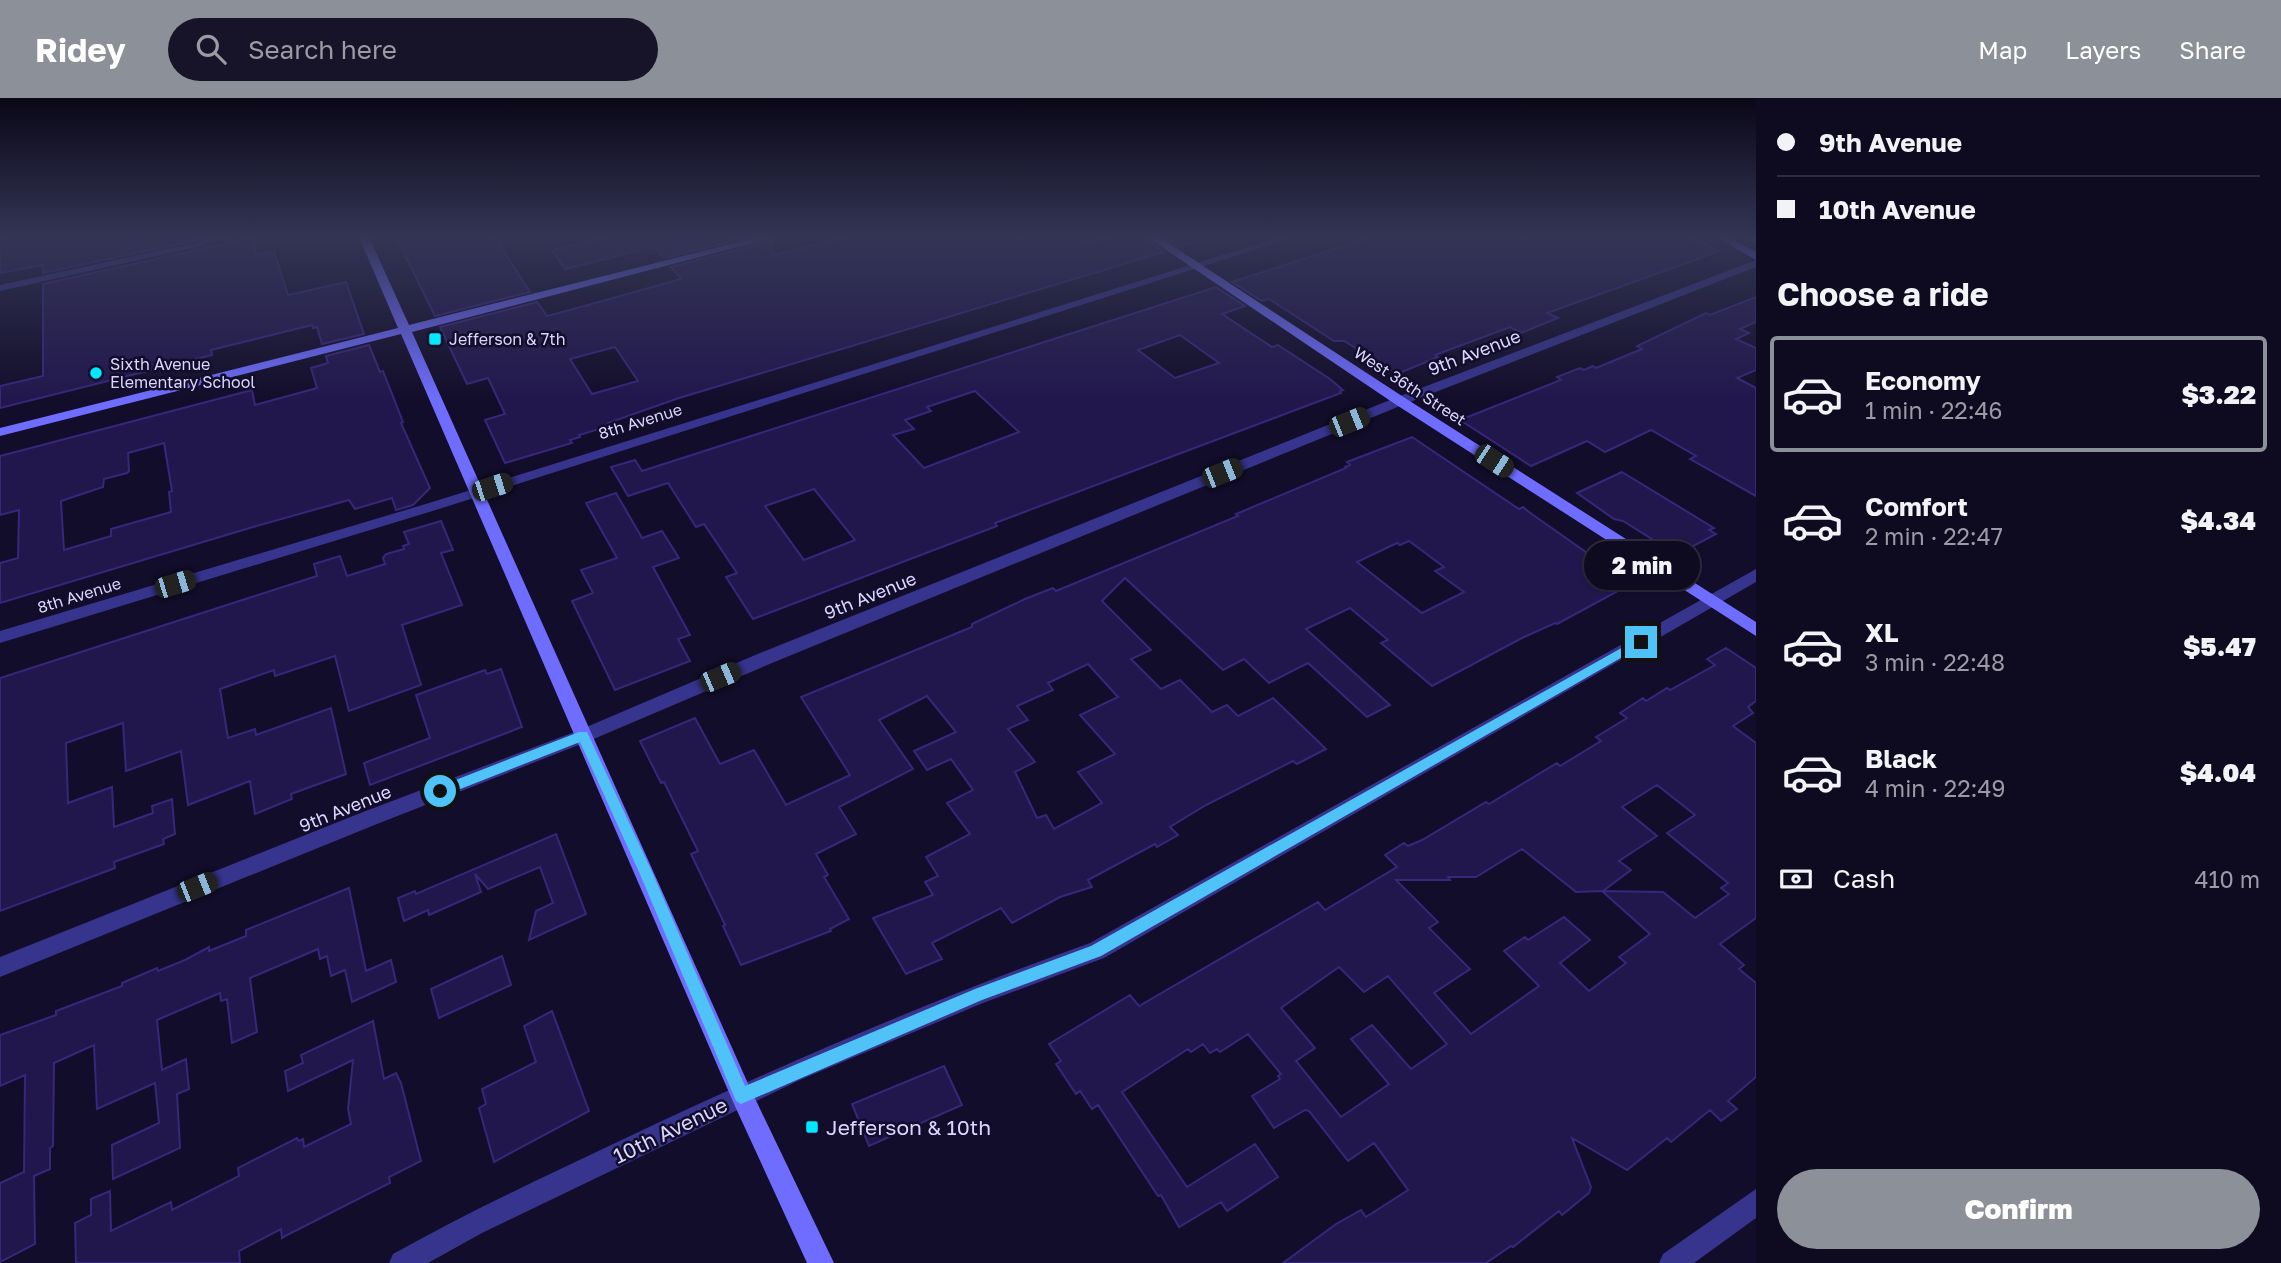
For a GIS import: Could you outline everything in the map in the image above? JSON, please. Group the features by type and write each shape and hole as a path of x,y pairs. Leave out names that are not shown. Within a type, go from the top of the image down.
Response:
{"street":[{"path":"387,291 645,872 741,1096 821,1263"},
{"path":"0,432 556,291"},
{"name":"8th Avenue","path":"0,637 477,492 1115,291"},
{"name":"West 36th Street","path":"1234,291 1756,630"},
{"name":"9th Avenue","path":"0,967 370,818 583,736 753,663 1400,401 1683,291"},
{"name":"10th Avenue","path":"402,1263 473,1224 741,1096 980,993 1096,951 1756,575"},
{"path":"1672,1263 1756,1202"}],"building":[{"path":"43,291 287,291 288,295 304,291 349,291 364,334 322,344 317,327 313,328 312,325 211,350 212,355 0,408 0,386 43,376"},
{"path":"423,291 530,292 435,316"},
{"path":"636,291 1033,291 679,398 579,435 580,437 570,440 572,443 505,463 485,420 505,414 488,378 467,384 440,327 537,302 547,316","holes":["615,347 638,381 592,394 570,359"]},
{"path":"1202,291 1223,291 1245,306 1222,314 1272,347 1278,345 1343,390 753,619 726,577 737,573 704,524 696,527 668,483 628,496 611,467 635,460 642,471","holes":["1180,335 1219,363 1175,378 1138,350","975,391 1019,432 924,468 893,435 914,429 905,420 931,411 927,407","814,489 855,540 804,560 765,506"]},
{"path":"1247,291 1607,291 1547,313 1558,318 1521,333 1510,327 1435,355 1438,357 1402,372 1394,372 1344,341 1334,341 1269,299 1262,301"},
{"path":"1756,297 1756,322 1740,329 1749,333 1736,339 1756,348 1756,370 1737,378 1756,388 1756,496 1690,459 1696,456 1651,430 1605,452 1587,441 1531,466 1460,420 1561,380 1557,377 1580,368 1596,368 1642,349 1637,346 1706,313 1710,315"},
{"path":"369,345 380,372 383,371 403,422 401,423 430,488 413,505 396,510 392,498 355,509 349,500 0,603 0,563 18,558 19,510 0,515 0,456 252,390 255,405 317,388 311,368 328,363 326,356","holes":["164,443 172,491 169,492 171,512 111,529 111,536 64,550 61,501 103,487 104,479 127,473 128,453"]},
{"path":"1412,437 1519,509 1523,507 1631,584 1432,686 1381,643 1388,640 1350,608 1306,629 1390,705 1367,717 1308,663 1269,683 1244,659 1223,670 1125,578 1102,601 1151,650 1131,659 1161,689 1180,680 1212,712 1227,705 1238,716 1273,698 1326,749 1297,764 1293,761 1206,805 1170,827 1178,835 1157,847 1155,844 1088,880 1092,887 1060,897 1012,923 1001,908 932,943 942,959 906,974 873,918 933,895 925,882 938,876 926,857 970,834 947,803 973,790 951,759 927,770 914,751 956,732 927,696 879,720 913,769 839,807 856,834 816,854 828,875 824,877 849,919 830,929 831,931 741,965 691,854 698,851 664,782 661,783 640,741 695,718 720,764 754,750 786,805 850,775 801,697 972,627 972,624 1025,599 1053,588 1056,591 1238,516 1236,514 1346,468 1350,465 1347,462","holes":["1409,541 1444,567 1435,571 1464,592 1422,613 1357,562 1397,543 1400,545","1088,664 1118,697 1080,715 1115,754 1078,772 1102,803 1054,829 1046,815 1037,818 1015,772 1035,762 1008,729 1028,720 1017,706 1053,690 1048,683"]},
{"path":"1622,472 1714,528 1709,530 1716,534 1682,552 1676,548 1671,551 1623,521 1614,519 1577,493"},
{"path":"616,493 642,538 662,531 679,558 653,567 690,635 678,639 690,661 615,690 572,601 593,593 581,570 617,558 586,503"},
{"path":"441,521 453,550 441,553 462,605 402,625 421,685 349,711 335,656 275,676 274,670 220,689 228,738 255,729 256,735 331,708 346,774 291,794 292,799 255,814 250,781 188,805 181,751 126,771 123,723 66,743 68,803 112,787 114,827 153,813 152,806 172,799 175,834 163,839 164,844 114,862 115,868 0,911 0,678 317,576 314,564 340,556 347,576 385,564 383,558 386,554 404,549 403,546 409,544 404,532"},
{"path":"1726,648 1756,668 1756,701 1748,707 1753,713 1733,726 1756,743 1756,918 1720,944 1744,965 1739,969 1756,983 1756,1077 1728,1101 1737,1109 1721,1121 1710,1110 1671,1142 1667,1138 1627,1170 1572,1138 1591,1187 1589,1193 1562,1215 1559,1211 1513,1247 1486,1263 1283,1263 1336,1224 1361,1210 1366,1217 1408,1190 1374,1143 1348,1161 1309,1111 1305,1110 1274,1128 1252,1096 1280,1079 1278,1076 1281,1074 1248,1034 1220,1052 1217,1049 1210,1053 1203,1044 1191,1052 1188,1049 1122,1092 1187,1187 1255,1144 1278,1177 1227,1211 1221,1202 1179,1227 1161,1195 1158,1196 1098,1105 1092,1109 1080,1091 1076,1094 1056,1064 1061,1061 1049,1044 1130,995 1139,1006 1318,902 1325,910 1397,867 1385,855 1404,843 1408,846 1422,840 1557,763 1560,766 1601,741 1596,737 1627,718 1620,713 1643,698 1646,701 1667,688 1670,690 1715,665 1707,659","holes":["1657,785 1695,815 1667,833 1728,883 1721,888 1729,894 1695,918 1663,892 1603,891 1631,870 1619,861 1657,836 1622,807","1522,849 1576,892 1602,891 1650,934 1619,957 1626,963 1589,991 1560,963 1590,940 1564,917 1528,940 1525,937 1504,951 1539,986 1471,1034 1434,993 1470,969 1429,928 1438,922 1396,880 1476,877","1339,967 1364,992 1388,976 1447,1044 1411,1069 1372,1025 1351,1039 1389,1084 1341,1117 1296,1061 1315,1048 1281,1008"]},
{"path":"501,669 522,727 370,785 364,763 430,738 416,695 485,670 487,674"},
{"path":"556,834 586,914 529,940 536,911 553,903 540,867 488,889 475,874 481,892 429,915 428,910 404,921 398,898 415,891 416,894"},
{"path":"349,888 366,971 391,960 396,982 352,1002 345,970 331,976 327,956 320,959 318,949 250,978 257,1032 232,1043 227,999 221,1001 220,993 157,1020 162,1070 186,1059 189,1089 177,1094 180,1148 113,1179 112,1145 159,1123 155,1083 97,1109 94,1045 54,1063 53,1146 50,1148 50,1169 34,1176 35,1244 0,1262 0,1183 24,1172 25,1075 0,1086 0,1035 56,1015 56,1011 122,986 122,983 157,968 158,971 185,960 209,947 209,951 246,936 246,930"},
{"path":"502,956 511,985 439,1018 431,989"},
{"path":"552,1011 589,1111 494,1162 479,1108 486,1104 482,1089 536,1062 524,1026"},
{"path":"373,1021 384,1079 396,1073 401,1083 421,1161 389,1177 390,1183 282,1238 281,1229 239,1251 240,1263 76,1263 75,1223 91,1215 91,1199 110,1191 111,1231 171,1202 172,1210 239,1176 238,1168 297,1138 299,1141 303,1139 304,1147 351,1124 348,1109 353,1060 288,1091 285,1071 303,1063 301,1055"},
{"path":"944,1066 962,1105 869,1146 852,1104"}],"place":[{"name":"Jefferson & 7th","path":"435,339"},
{"name":"Sixth Avenue Elementary School","path":"96,373"},
{"name":"Jefferson & 10th","path":"812,1127"}],"route":[{"path":"440,791 583,736 645,872 741,1096 980,993 1096,951 1641,642"}]}
